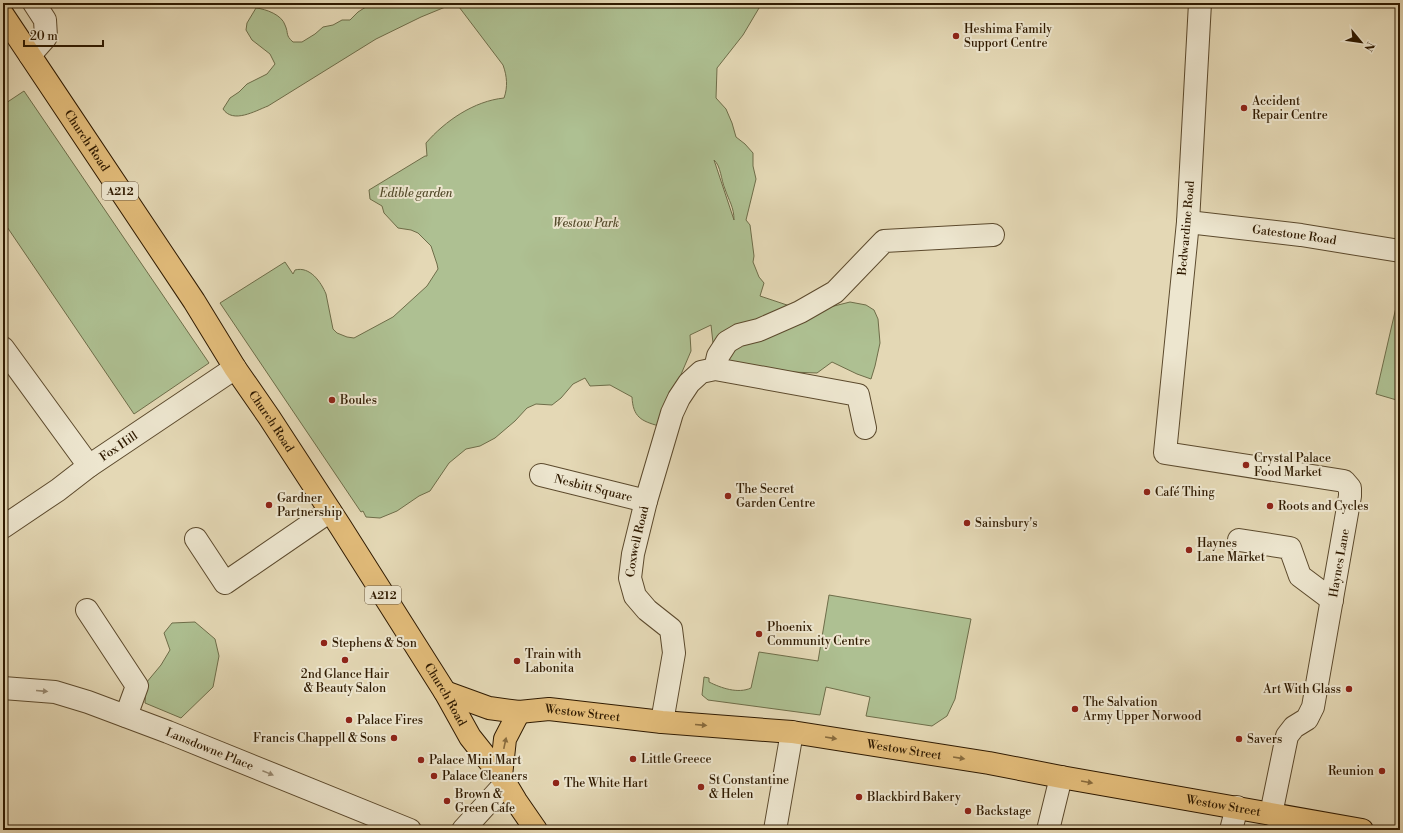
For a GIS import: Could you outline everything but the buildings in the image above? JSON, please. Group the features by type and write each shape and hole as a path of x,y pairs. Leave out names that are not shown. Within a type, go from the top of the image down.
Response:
{"main road":[{"name":"Church Road","path":"3,15 194,301 235,368 269,417 330,511 444,692 470,737 503,780 536,830"},
{"name":"Westow Street","path":"444,692 489,708 519,712 549,709 662,722 792,732 989,763 1061,777 1237,807 1272,814 1312,826 1362,830"},
{"path":"503,780 505,739 519,712"}],"street":[{"path":"30,55 46,37 45,20 34,3"},
{"name":"Bedwardine Road","path":"1165,452 1188,222 1200,3"},
{"name":"Gatestone Road","path":"1188,222 1301,235 1400,251"},
{"path":"865,428 858,394 715,369 718,356 727,342 739,335 759,330 800,312 835,292 884,241 993,235"},
{"path":"6,359 89,466"},
{"name":"Fox Hill","path":"3,527 58,490 89,466 235,368"},
{"name":"Coxwell Road","path":"662,722 674,653 671,629 648,610 635,596 630,578 633,554 646,501 672,413 679,398 689,383 701,372 715,369"},
{"name":"Haynes Lane","path":"1165,452 1344,482 1350,488 1350,496 1313,707 1307,719 1294,727 1287,736 1272,814"},
{"name":"Nesbitt Square","path":"541,475 646,501"},
{"path":"196,539 225,583 330,511"},
{"path":"1239,540 1290,548 1300,576 1332,600"},
{"path":"87,610 137,686 126,716"},
{"name":"Lansdowne Place","path":"3,688 55,692 88,702 168,732 410,830"},
{"path":"775,830 792,732"},
{"path":"1048,830 1061,777"},
{"path":"463,830 503,780"},
{"path":"1231,830 1237,807"}],"green space":[{"path":"372,3 455,3 421,17 376,39 268,106 251,113 238,116 232,116 223,109 230,98 247,84 267,74 275,64 270,54 252,40 246,30 247,23 256,8 269,11 277,15 283,21 288,36 291,40 293,42 302,42 323,27 333,25 342,20 350,20 358,12"},
{"name":"Westow Park","path":"456,3 762,3 743,35 717,68 716,98 726,109 736,137 753,153 753,166 756,179 746,220 750,225 754,256 753,262 759,277 764,283 760,296 790,306 826,308 850,302 866,305 874,310 878,319 880,343 871,379 832,362 817,373 739,370 718,356 713,343 711,325 690,335 691,351 659,426 643,420 636,414 632,397 610,385 590,386 585,378 573,384 561,398 552,405 536,404 527,408 515,421 495,438 480,446 466,449 449,463 430,491 419,496 397,511 380,518 366,517 363,511 361,512 220,303 285,262 293,274 295,270 305,270 318,280 326,294 333,329 337,333 354,338 393,317 427,286 438,269 431,246 418,233 411,230 398,228 384,213 382,206 370,199 369,190 427,156 426,143 442,127 461,113 482,103 504,98 506,82 503,65","holes":["714,160 720,169 734,215 734,220"]},
{"path":"1127,3 1173,3 1172,6"},
{"path":"24,91 209,363 134,414 3,221 3,105"},
{"path":"1400,290 1399,343 1400,401 1376,394"},
{"path":"829,595 971,619 955,699 947,716 932,726 866,716 870,697 826,687 820,715 708,700 702,695 704,677 709,678 709,682 730,690 746,690 751,688 759,652 818,661"},
{"path":"195,622 215,639 219,656 213,687 181,718 145,703 146,683 161,665 170,650 164,633 172,623"}],"place":[{"name":"Heshima Family Support Centre","path":"956,36"},
{"name":"Accident Repair Centre","path":"1244,108"},
{"name":"Boules","path":"332,400"},
{"name":"Crystal Palace Food Market","path":"1246,465"},
{"name":"Café Thing","path":"1147,492"},
{"name":"The Secret Garden Centre","path":"728,496"},
{"name":"Gardner Partnership","path":"269,505"},
{"name":"Roots and Cycles","path":"1270,506"},
{"name":"Sainsbury's","path":"967,523"},
{"name":"Haynes Lane Market","path":"1189,550"},
{"name":"Phoenix Community Centre","path":"759,634"},
{"name":"Stephens & Son","path":"324,643"},
{"name":"2nd Glance Hair & Beauty Salon","path":"345,660"},
{"name":"Train with Labonita","path":"517,661"},
{"name":"Art With Glass","path":"1349,689"},
{"name":"The Salvation Army Upper Norwood","path":"1075,709"},
{"name":"Palace Fires","path":"349,720"},
{"name":"Francis Chappell & Sons","path":"394,738"},
{"name":"Savers","path":"1239,739"},
{"name":"Little Greece","path":"633,759"},
{"name":"Palace Mini Mart","path":"421,760"},
{"name":"Reunion","path":"1382,771"},
{"name":"Palace Cleaners","path":"434,776"},
{"name":"The White Hart","path":"556,783"},
{"name":"St Constantine & Helen","path":"701,787"},
{"name":"Blackbird Bakery","path":"859,797"},
{"name":"Brown & Green Cafe","path":"447,801"},
{"name":"Backstage","path":"968,811"}],"park label":[{"name":"Edible garden","path":"416,193"}]}
